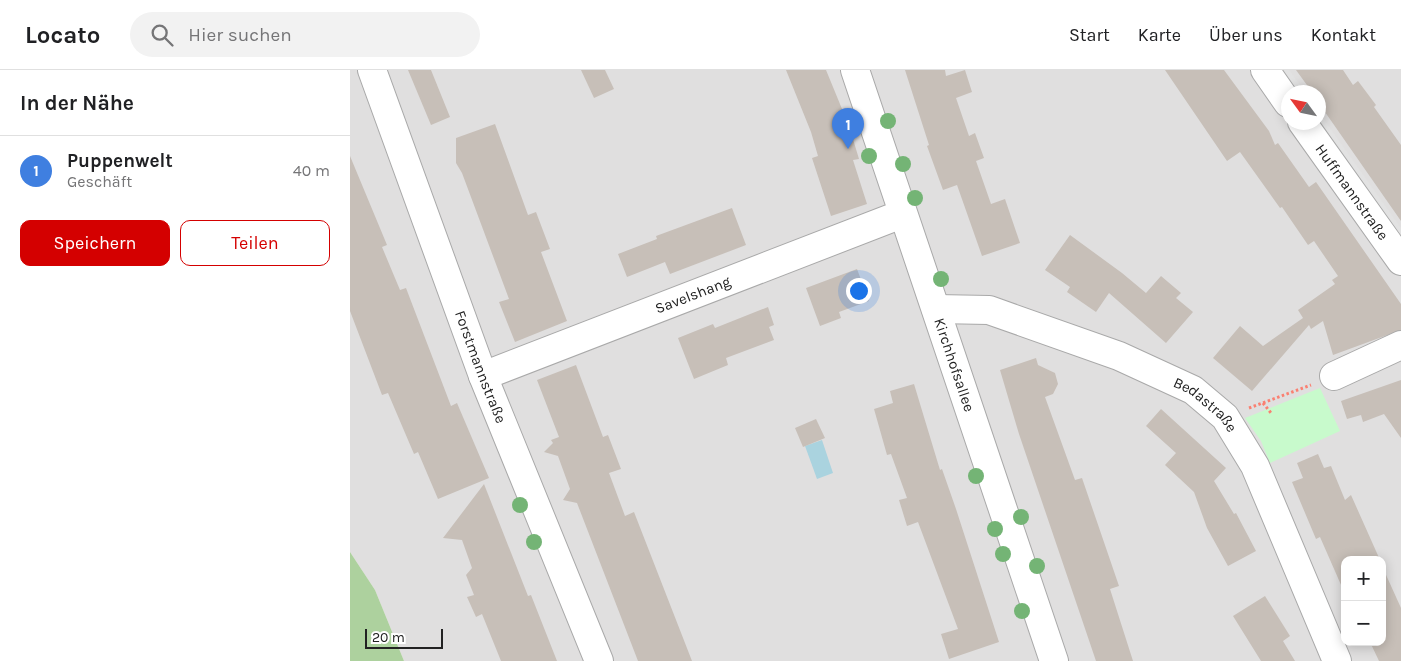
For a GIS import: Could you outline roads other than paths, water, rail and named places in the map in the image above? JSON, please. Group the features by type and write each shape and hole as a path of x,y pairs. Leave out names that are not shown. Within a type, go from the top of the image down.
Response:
{"street":[{"name":"Forstmannstraße","path":"372,70 483,376 599,661"},
{"name":"Kirchhofsallee","path":"855,70 1054,661"},
{"path":"1265,70 1281,93"},
{"name":"Huffmannstraße","path":"1308,130 1401,262"},
{"name":"Savelshang","path":"483,376 902,214"},
{"name":"Bedastraße","path":"936,309 989,310 1118,356 1193,390 1225,417 1255,466 1337,661"},
{"path":"1334,376 1401,345"}],"water":[{"path":"822,440 833,473 817,479 805,446"}],"place":[{"name":"Puppenwelt","path":"848,149"}]}
